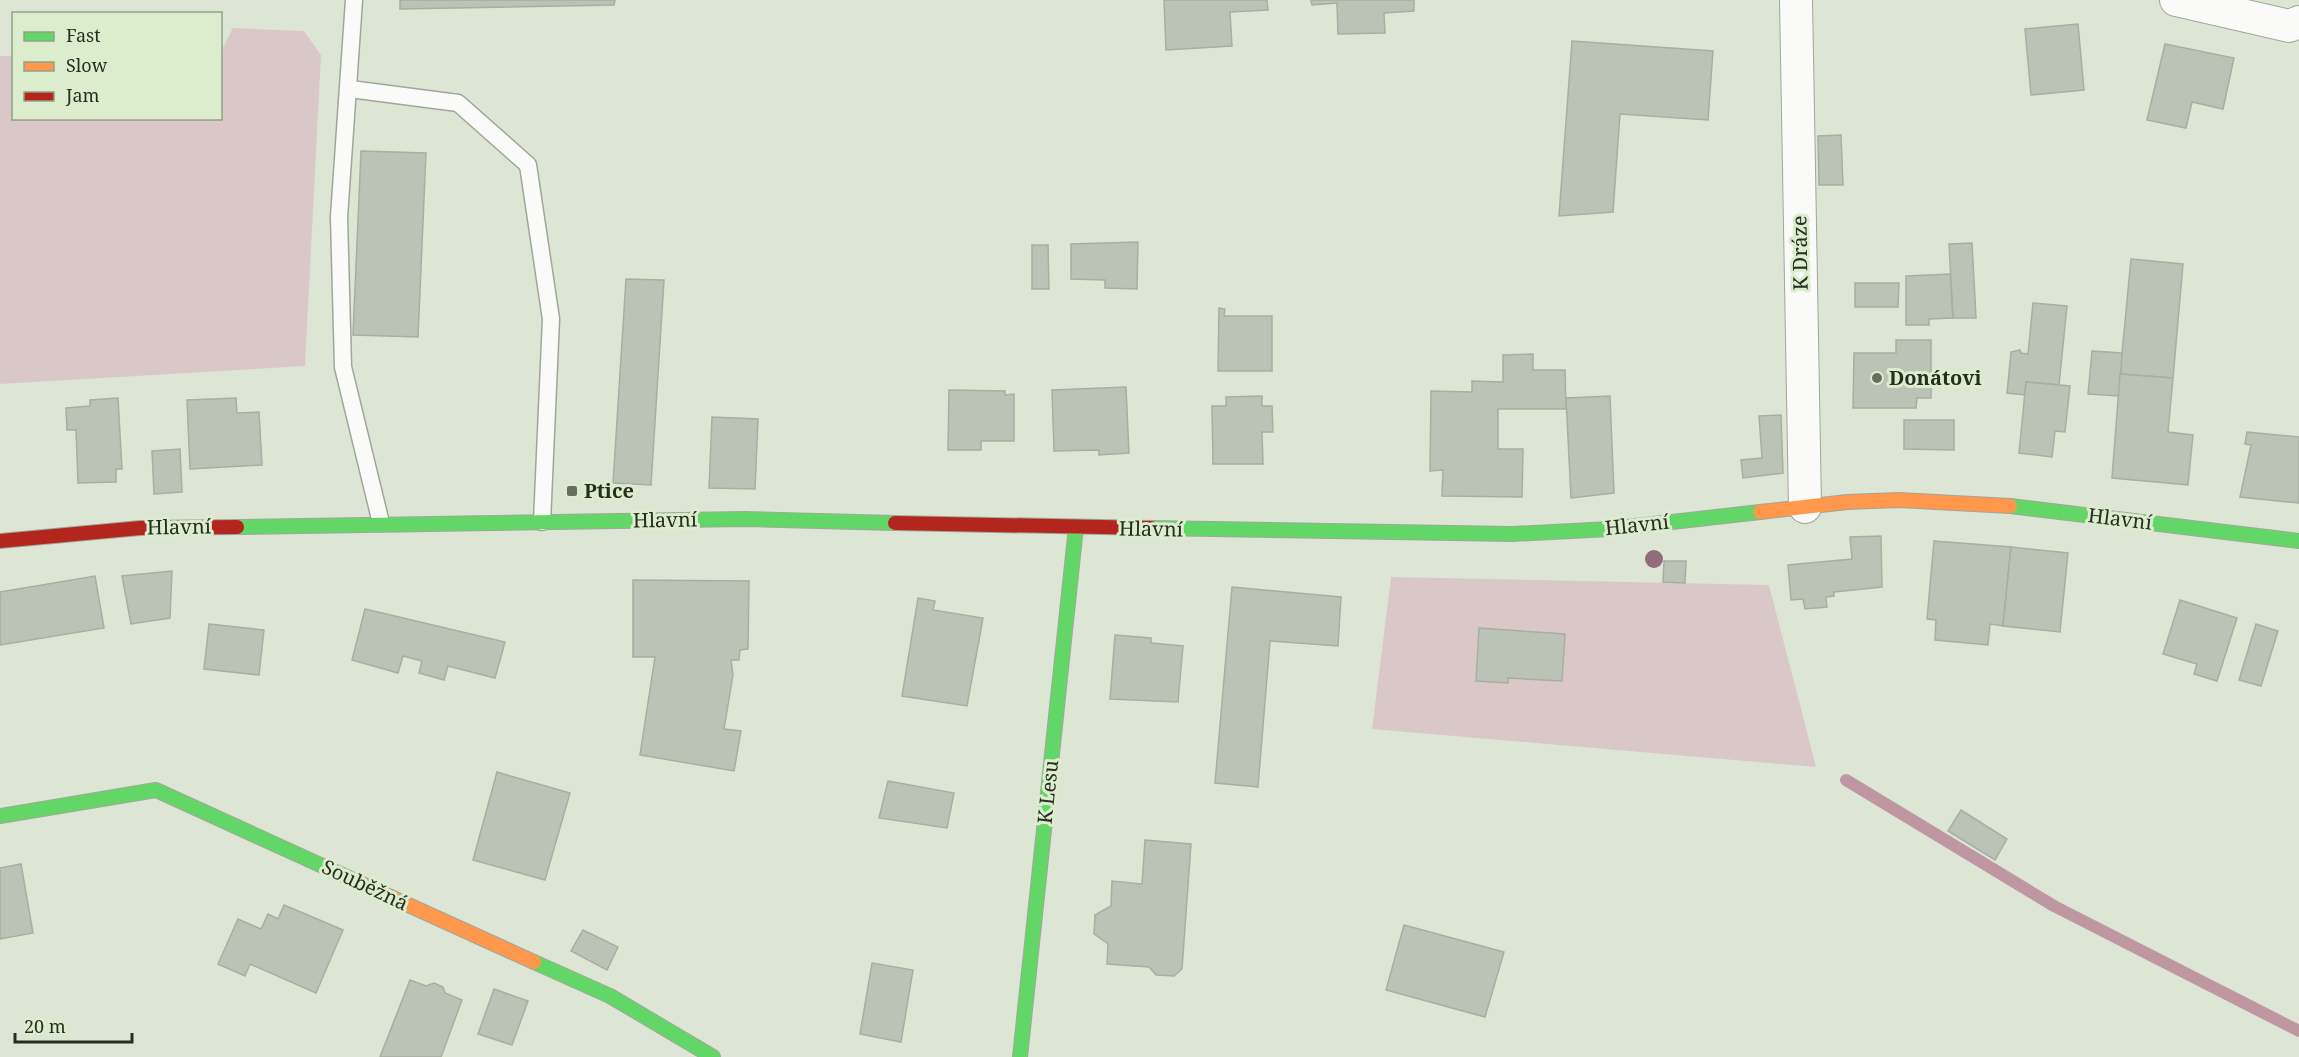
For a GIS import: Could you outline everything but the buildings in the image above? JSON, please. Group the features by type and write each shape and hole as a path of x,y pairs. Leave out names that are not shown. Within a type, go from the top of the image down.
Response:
{"main road":[{"name":"Hlavní","path":"0,541 140,528 745,519 1076,528 1512,534 1610,529 1847,502 1899,500 2030,507 2299,541"},
{"name":"K Lesu","path":"1020,1057 1076,528"},
{"name":"Souběžná","path":"0,816 156,789 609,996 713,1057"}],"street":[{"name":"K Dráze","path":"1796,0 1805,507"},
{"path":"2176,0 2289,26 2299,21"}],"lane":[{"path":"354,0 350,89 339,218 343,367 381,524"},
{"path":"350,89 458,103 528,165 551,319 542,522"}],"shaded area":[{"path":"233,28 304,31 321,55 305,366 0,384 0,56 12,56 12,120 222,120 222,49"},
{"path":"1391,577 1769,585 1816,767 1372,729"}],"waterway":[{"path":"1846,780 2054,906 2299,1031"}],"traffic: fast":[{"path":"2010,506 2299,541"},
{"path":"1151,528 1512,534 1610,529 1760,512"},
{"path":"237,527 745,519 895,523"},
{"path":"1020,1057 1076,527"},
{"path":"0,816 156,790 360,883"},
{"path":"534,962 610,996 713,1057"}],"traffic: slow":[{"path":"1760,512 1847,502 1899,500 2010,506"},
{"path":"360,883 534,962"}],"traffic: jam":[{"path":"895,523 1151,528"},
{"path":"0,541 140,528 237,527"}],"place":[{"name":"Donátovi","path":"1877,378"},
{"name":"Ptice","path":"572,491"}]}
